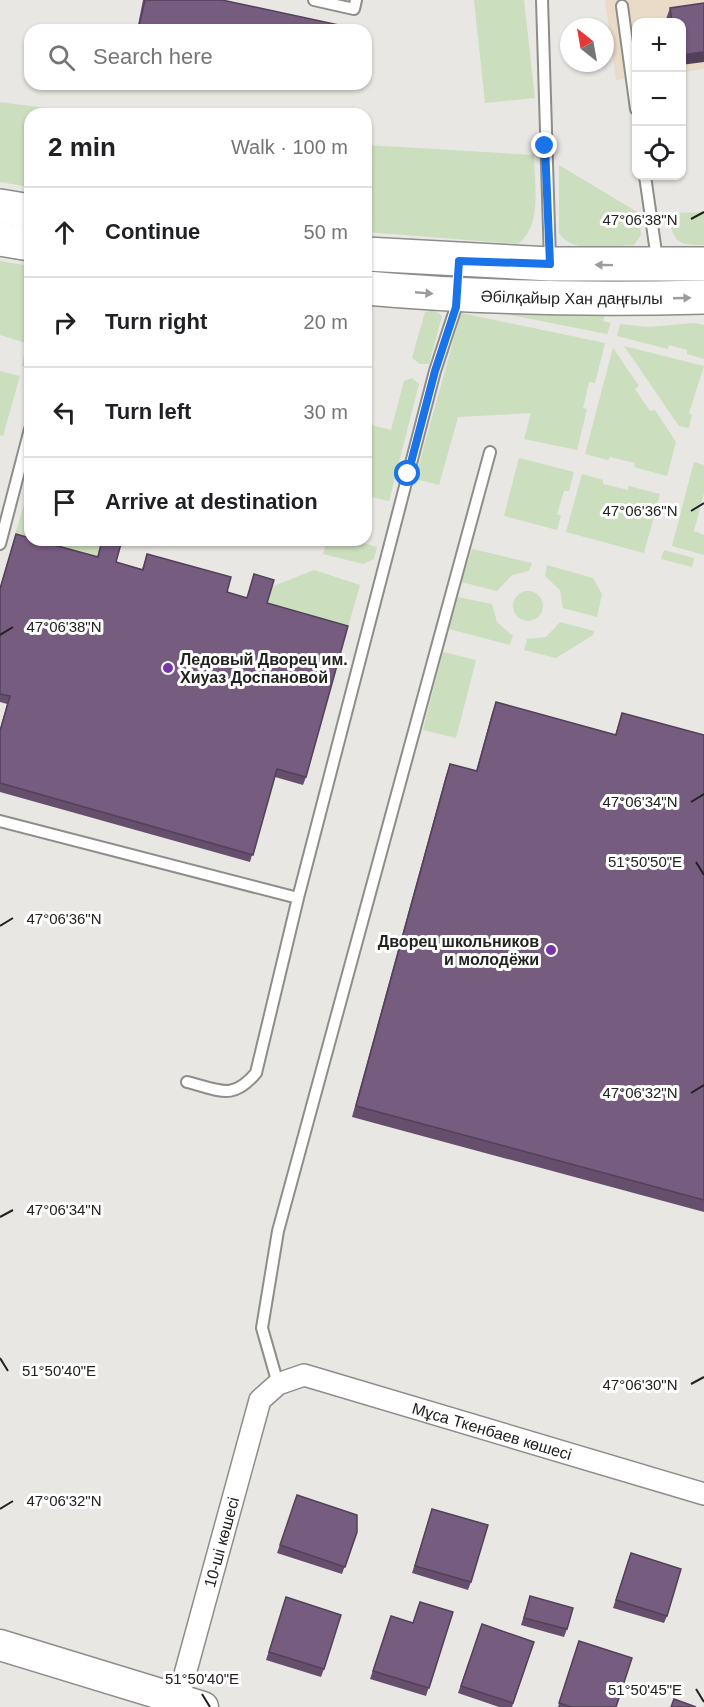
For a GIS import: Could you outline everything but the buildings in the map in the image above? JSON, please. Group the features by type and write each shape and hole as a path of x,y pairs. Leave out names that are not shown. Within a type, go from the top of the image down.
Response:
{"main road":[{"path":"0,207 24,210"},
{"path":"0,239 24,243"},
{"name":"Әбілқайыр Хан даңғылы","path":"372,254 459,261 550,264 704,264"},
{"name":"Әбілқайыр Хан даңғылы","path":"372,289 458,296 553,299 704,297"}],"street":[{"name":"Мұса Ткенбаев көшесі","path":"278,1384 304,1375 704,1494"},
{"name":"10-ші көшесі","path":"186,1704 260,1400 278,1384"},
{"path":"0,1645 186,1704"}],"lane":[{"path":"314,0 354,9 356,0"},
{"path":"542,0 550,264"},
{"path":"622,6 632,80"},
{"path":"646,180 658,265"},
{"path":"187,1082 229,1092 244,1087 256,1073 298,898 435,371 458,296 459,261"},
{"path":"0,544 24,452"},
{"path":"278,1384 262,1328 278,1231 490,452"},
{"path":"0,821 298,898"}],"shaded area":[{"path":"605,0 704,0 704,69 686,71 686,18 632,18 632,78 616,80 614,18 607,18"}],"green space":[{"path":"474,0 524,0 535,98 485,103"},
{"path":"0,102 45,108 24,108 24,186 0,182"},
{"path":"372,145 534,155 536,191 534,215 526,236 518,244 372,232"},
{"path":"559,165 639,213 641,235 634,245 593,248 565,240 559,233"},
{"path":"704,212 704,245 687,244 677,240 672,230 669,213"},
{"path":"0,261 24,265 24,342 0,335"},
{"path":"465,306 606,313 603,321 611,323 607,334"},
{"path":"434,310 442,316 429,364 420,364 412,358 425,312"},
{"path":"461,313 605,343 595,383 589,382 583,408 587,409 577,450 524,439 531,413 458,417 439,485 415,479"},
{"path":"694,323 704,325 704,359 687,354 687,350 669,345 668,349 617,336 620,324 648,327"},
{"path":"624,346 704,366 689,413 692,415 689,428 679,426"},
{"path":"613,348 639,386 635,389 650,411 655,410 676,442 667,476 634,467 635,463 610,457 608,460 585,454"},
{"path":"0,371 20,376 3,436 0,435"},
{"path":"412,378 419,384 389,501 372,497 372,425 391,430 404,381"},
{"path":"519,458 574,472 569,491 564,491 557,514 561,516 557,530 504,516"},
{"path":"694,462 704,465 704,493 694,531 704,535 704,555 672,546"},
{"path":"582,474 603,480 603,484 628,490 629,486 660,494 644,553 566,532"},
{"path":"24,504 24,545 13,542"},
{"path":"27,546 100,546 94,565"},
{"path":"325,546 377,547 374,559 363,564 323,554"},
{"path":"472,549 532,563 529,571 512,575 497,591 461,582"},
{"path":"664,550 694,558 692,567 661,559"},
{"path":"547,565 593,578 602,594 597,617 563,608 560,590 545,576"},
{"path":"314,570 360,585 346,634 264,611 271,587"},
{"path":"528,591 539,595 543,606 539,617 528,621 517,617 513,606 517,595"},
{"path":"458,597 492,604 497,622 513,636 510,645 449,629"},
{"path":"560,622 594,631 593,635 556,658 524,650 527,639 546,637"},
{"path":"443,652 476,660 456,738 423,730"}],"place":[{"name":"Ледовый Дворец им. Хиуаз Доспановой","path":"168,668"},
{"name":"Дворец школьников и молодёжи","path":"551,950"}],"route":[{"path":"408,474 435,371 456,307 459,261 550,264 545,146"}]}
